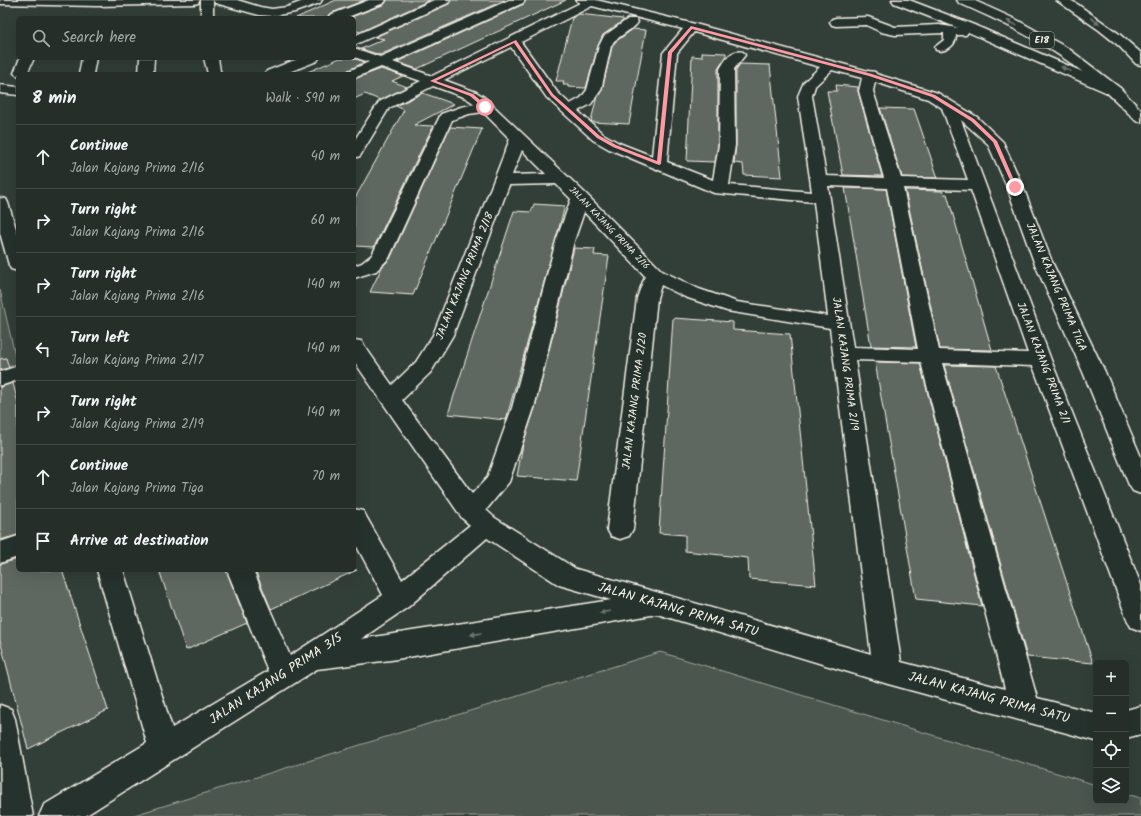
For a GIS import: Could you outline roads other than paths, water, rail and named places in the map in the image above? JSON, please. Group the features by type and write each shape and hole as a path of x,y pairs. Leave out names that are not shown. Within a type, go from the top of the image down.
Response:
{"main road":[{"path":"0,0 47,8 152,7 194,0"},
{"path":"207,0 207,16"},
{"path":"219,0 237,3 265,15 294,10 316,0"},
{"path":"339,16 380,0"},
{"path":"356,39 444,0"},
{"path":"356,73 519,0"},
{"path":"898,0 944,25 1000,40 1115,91"},
{"name":"E18","path":"963,0 1013,23 1064,52 1115,91 1141,118"},
{"path":"1062,0 1091,18 1134,52 1141,60"},
{"path":"356,150 384,105 514,41 586,1 691,27 870,75 933,96 949,106"},
{"path":"836,22 864,25 868,21 885,29 895,31 944,25"},
{"path":"569,110 586,101 594,90 605,46 609,39 632,22"},
{"path":"941,47 950,40 944,25"},
{"path":"659,164 670,52 691,27"},
{"path":"514,41 552,95 598,137 614,146 720,189 820,190 894,183 977,185"},
{"name":"JALAN KAJANG PRIMA 2/16","path":"356,53 471,95 580,198 654,275 692,293 734,307 840,324"},
{"path":"720,189 727,145 727,69 730,63 738,55"},
{"path":"21,72 26,60"},
{"path":"86,72 89,60"},
{"path":"146,72 148,60"},
{"path":"211,60 213,72"},
{"path":"272,60 273,72"},
{"path":"276,72 307,60"},
{"name":"JALAN KAJANG PRIMA 2/19","path":"829,64 809,86 805,96 840,324 888,672"},
{"path":"870,75 866,91 894,183 930,356 1025,708"},
{"path":"0,89 16,91"},
{"name":"JALAN KAJANG PRIMA 2/1","path":"949,106 1041,360 1141,619"},
{"name":"JALAN KAJANG PRIMA TIGA","path":"949,106 972,120 995,142 1015,187 1043,262 1094,372 1141,485"},
{"path":"356,271 369,267 380,258 446,118 466,110 485,107"},
{"name":"JALAN KAJANG PRIMA 2/18","path":"390,399 424,368 443,335 518,139"},
{"path":"502,180 560,179"},
{"name":"JALAN KAJANG PRIMA 3/5","path":"55,816 284,676 399,599 478,518 497,482 521,416 564,241 580,198"},
{"path":"0,203 13,254"},
{"name":"JALAN KAJANG PRIMA 2/20","path":"620,529 647,298 654,275"},
{"name":"JALAN KAJANG PRIMA SATU","path":"356,349 390,399 478,518 568,577 888,672 1093,726"},
{"path":"844,353 1041,360"},
{"path":"0,379 16,374"},
{"path":"356,522 399,599"},
{"path":"0,553 16,547"},
{"path":"111,572 164,750"},
{"path":"241,572 284,676"},
{"path":"311,658 391,648 657,604"},
{"path":"0,719 17,816"},
{"path":"1129,723 1141,720"},
{"path":"1129,732 1141,734"}]}
